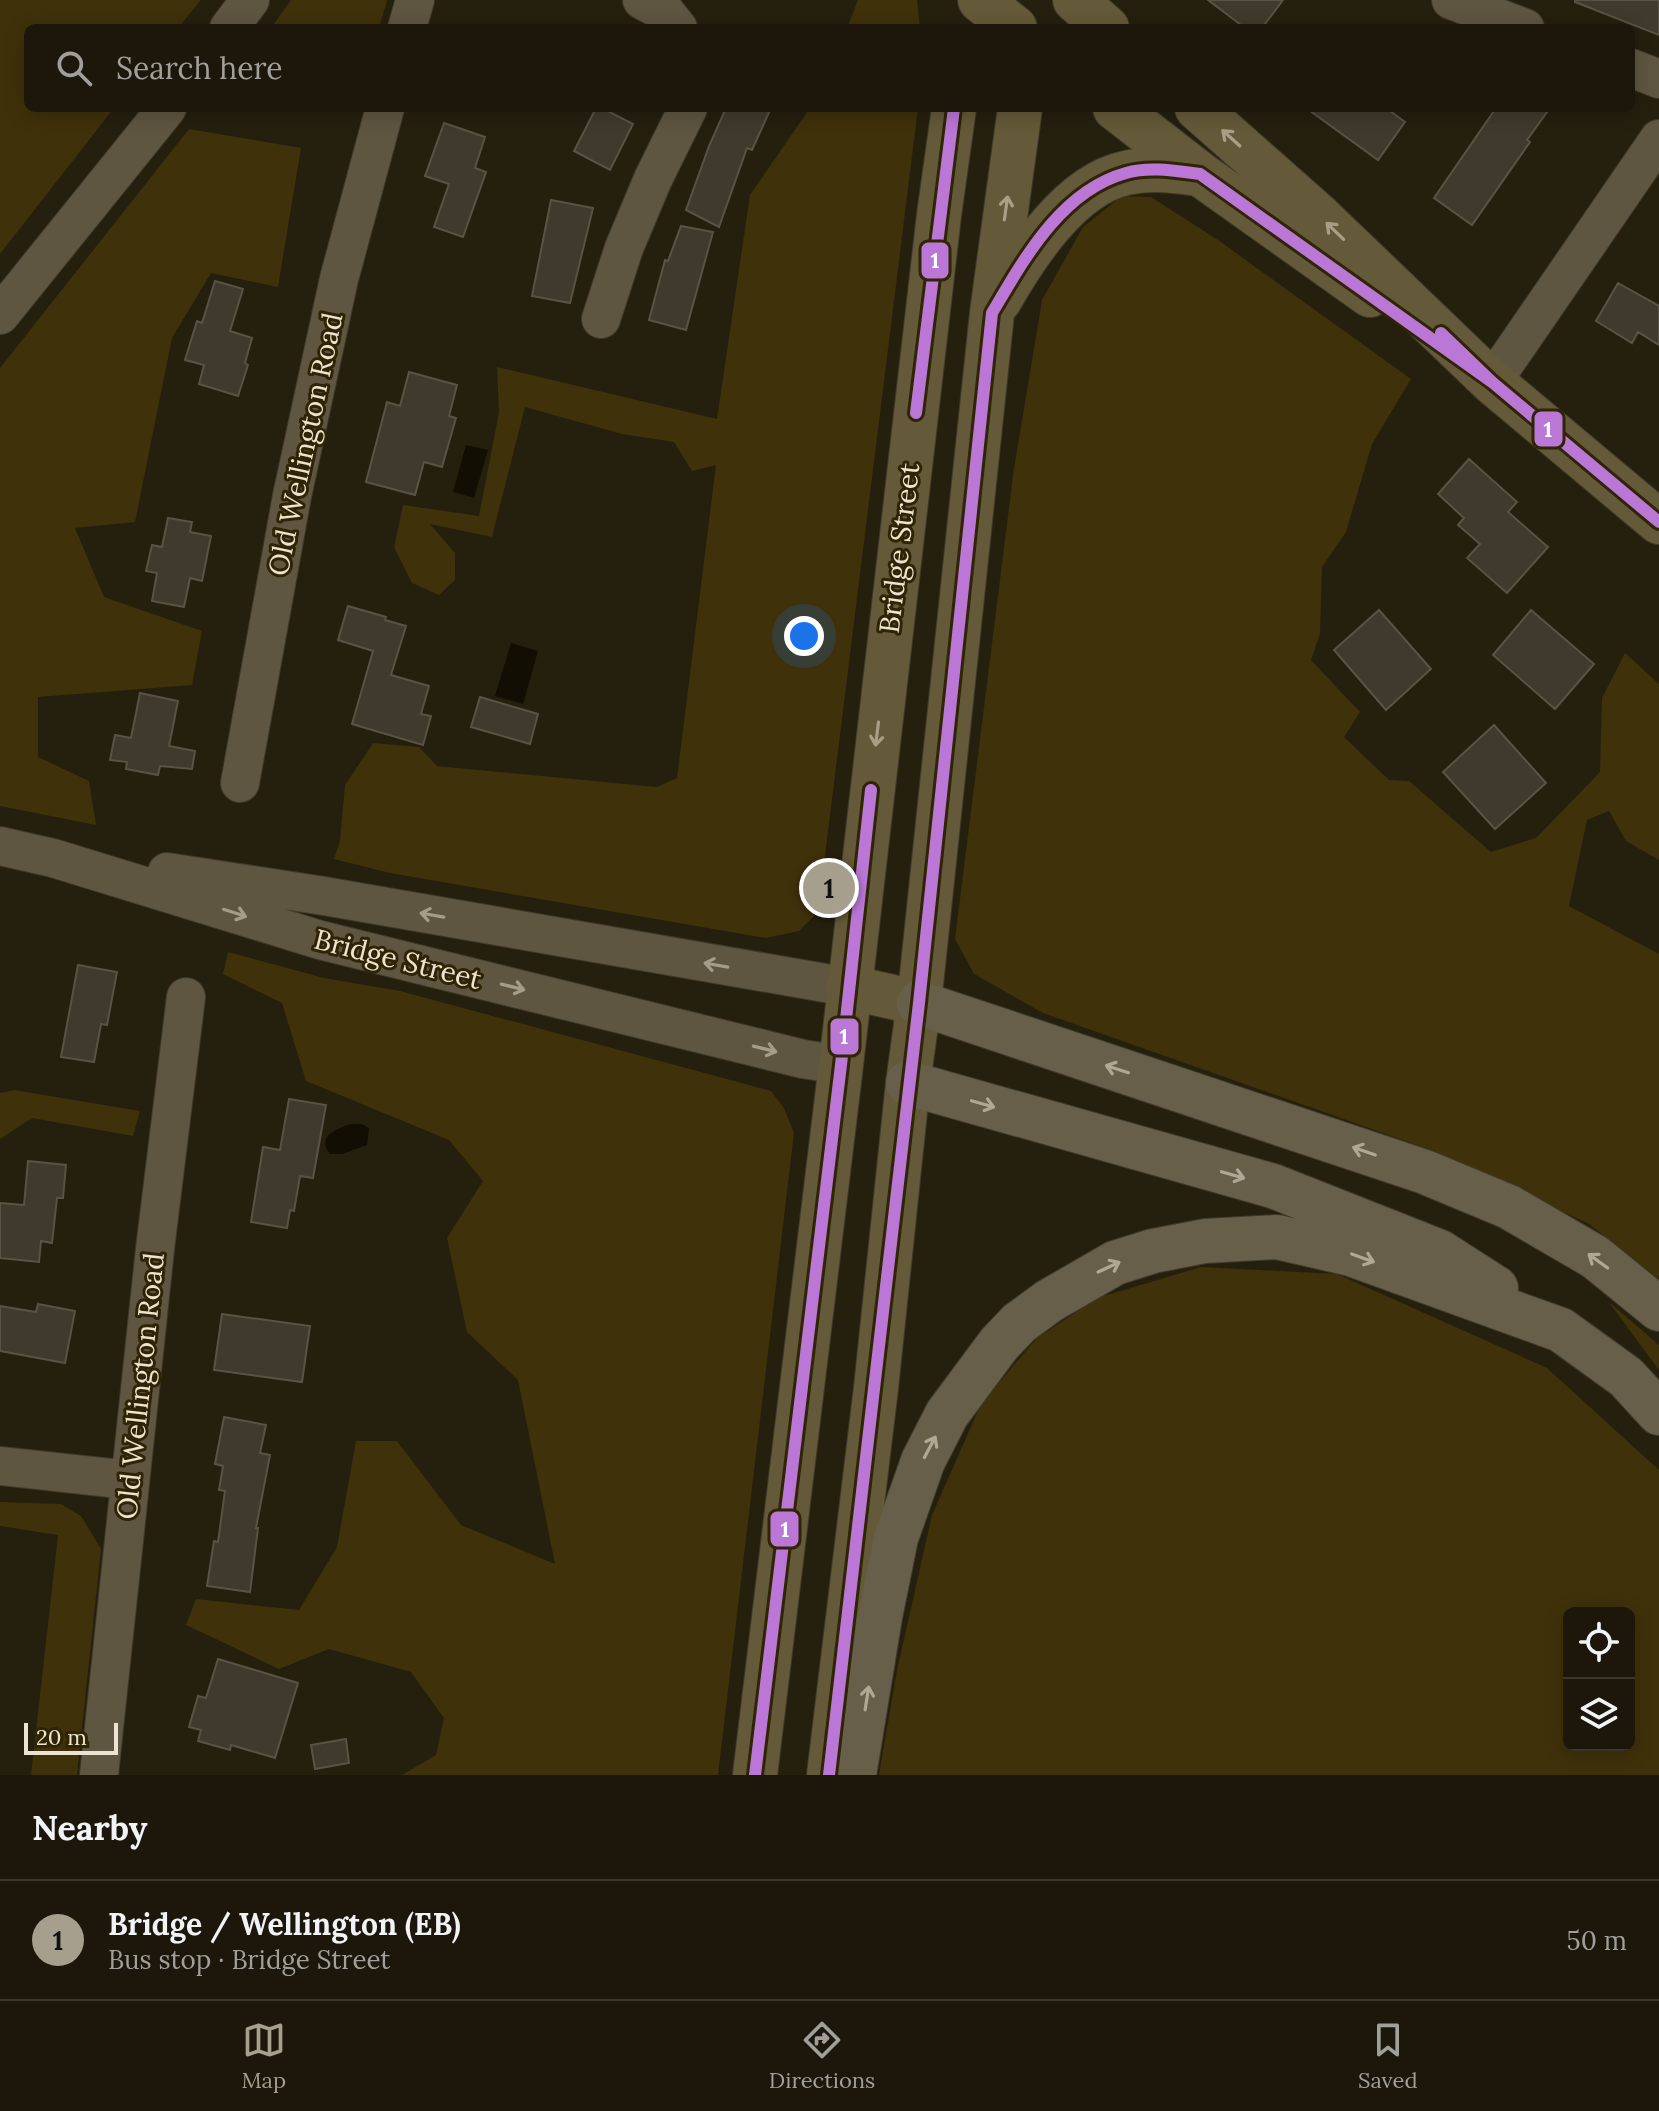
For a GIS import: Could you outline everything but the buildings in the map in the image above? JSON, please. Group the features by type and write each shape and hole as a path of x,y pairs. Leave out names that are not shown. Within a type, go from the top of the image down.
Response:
{"highway":[{"path":"919,1003 1425,1172 1509,1207 1595,1257 1659,1309"},
{"path":"908,1083 1273,1186 1440,1252 1561,1330 1626,1377 1659,1413"},
{"path":"854,1775 896,1538 923,1461 947,1414 977,1370 1019,1323 1049,1301 1115,1263 1153,1251 1205,1241 1277,1237 1351,1254 1561,1330"}],"main road":[{"path":"965,24 968,0"},
{"path":"980,0 1010,24"},
{"path":"1031,24 1034,0"},
{"path":"1075,0 1102,24"},
{"name":"Bridge Street","path":"908,1083 841,1065 953,112"},
{"path":"829,1775 919,1003 992,313 1019,112"},
{"path":"1120,112 1200,174 1492,382"},
{"path":"1202,112 1319,216 1492,382 1659,522"},
{"path":"992,313 1022,262 1052,224 1095,187 1124,173 1157,169 1200,174"},
{"name":"Bridge Street","path":"848,987 919,1003"},
{"path":"755,1775 841,1065"}],"street":[{"path":"232,24 250,0"},
{"path":"408,24 415,0"},
{"path":"642,0 666,13 675,24"},
{"path":"1451,0 1514,24"},
{"path":"1635,70 1659,79"},
{"path":"0,315 164,112"},
{"name":"Old Wellington Road","path":"240,783 292,496 339,279 384,112"},
{"path":"601,319 630,234 686,112"},
{"path":"1492,382 1659,139"},
{"name":"Bridge Street","path":"0,846 53,858 320,940 803,1059 841,1065"},
{"name":"Bridge Street","path":"53,858 324,896 848,987"},
{"name":"Old Wellington Road","path":"99,1775 129,1480 186,997"},
{"path":"0,1466 129,1480"}],"shaded area":[{"path":"0,0 201,0 181,24 24,24 24,112 111,112 0,254"},
{"path":"291,0 387,0 380,24 274,24"},
{"path":"858,0 917,0 920,24 849,24"},
{"path":"807,112 918,112 818,912 799,931 766,938 390,873 334,859 340,841 345,785 373,743 419,747 437,766 657,787 677,778 716,465 692,471 674,442 622,434 525,407 492,537 430,524 455,553 455,580 439,595 412,583 394,547 403,505 479,516 499,412 497,367 717,419 750,195"},
{"path":"189,129 301,148 278,287 211,273 172,338 135,522 75,528 104,597 202,631 192,685 38,697 38,757 89,781 96,825 0,806 0,368"},
{"path":"1122,196 1151,197 1218,240 1411,379 1372,444 1346,532 1322,567 1320,634 1311,660 1360,712 1344,737 1389,780 1409,781 1491,852 1536,838 1600,772 1602,698 1625,653 1659,684 1659,860 1626,841 1609,811 1587,820 1569,906 1659,954 1659,1279 1589,1224 1434,1151 1043,1013 974,974 955,939 1014,468 1042,300 1083,227"},
{"path":"466,445 488,450 474,498 453,492"},
{"path":"511,643 538,651 523,704 495,696"},
{"path":"228,952 324,978 400,991 771,1091 784,1108 794,1133 718,1775 402,1775 436,1755 444,1718 411,1672 329,1649 279,1669 186,1625 196,1599 299,1610 337,1547 356,1441 397,1441 461,1525 555,1564 518,1380 467,1332 447,1238 483,1181 449,1140 306,1081 282,1003 223,974"},
{"path":"14,1090 140,1111 133,1136 32,1118 0,1139 0,1093"},
{"path":"352,1124 369,1128 367,1145 342,1154 330,1154 326,1148 327,1138"},
{"path":"1201,1267 1337,1274 1547,1368 1659,1470 1659,1775 879,1775 897,1670 932,1515 981,1404 1036,1339 1097,1298"},
{"path":"1608,1301 1659,1345 1659,1370"},
{"path":"0,1502 61,1504 81,1516 101,1549 77,1775 31,1775 58,1535 0,1526"}],"transit line":[{"name":"1","path":"916,413 954,112"},
{"name":"1","path":"829,1775 919,1003 992,313 1031,250 1063,211 1082,195 1103,182 1135,171 1200,174 1492,382"},
{"name":"1","path":"1441,333 1492,382 1659,522"},
{"name":"1","path":"755,1775 871,790"}],"place":[{"name":"Bridge / Wellington (EB)","path":"829,888"}]}
